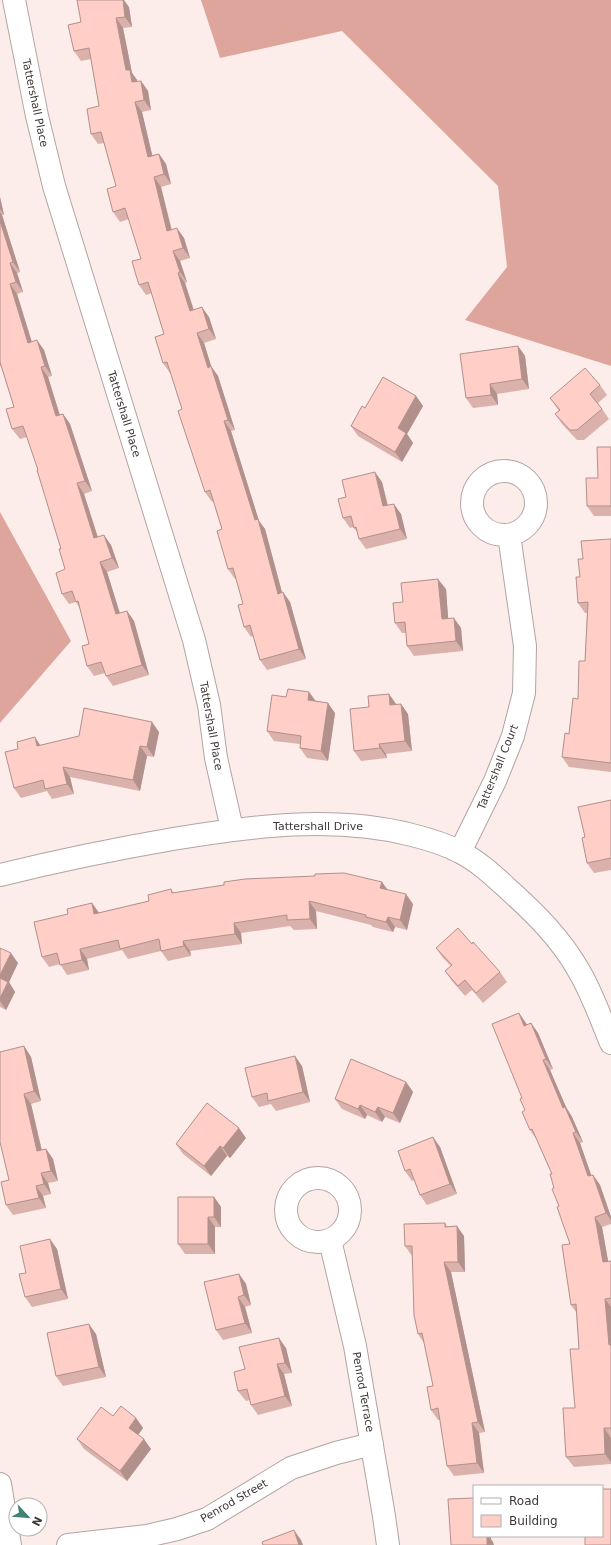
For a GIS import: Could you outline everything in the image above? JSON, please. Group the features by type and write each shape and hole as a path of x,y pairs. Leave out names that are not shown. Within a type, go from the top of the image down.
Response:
{"street":[{"name":"Tattershall Place","path":"14,0 37,116 54,186 194,640 209,706 216,758 232,829"},
{"name":"Tattershall Court","path":"460,852 495,781 513,736 524,694 525,646 509,535"},
{"name":"Tattershall Drive","path":"0,875 82,856 232,829 328,824 365,826 390,830 429,840 460,852 492,874 535,913 566,950 579,972 611,1043"},
{"name":"Penrod Terrace","path":"330,1240 355,1346 388,1545"},
{"name":"Penrod Street","path":"68,1545 147,1536 177,1529 207,1519 291,1468 336,1453 372,1444"},
{"path":"0,1484 10,1545"}],"shaded area":[{"path":"201,0 611,0 611,366 465,320 507,267 498,186 342,31 220,58"},
{"path":"0,512 71,641 0,723"}],"building":[{"path":"77,0 123,0 125,17 116,18 126,70 130,70 132,82 141,81 144,100 135,102 148,157 159,154 164,174 154,177 167,231 177,228 183,248 173,251 180,272 178,273 190,311 202,307 209,329 197,333 208,368 211,366 228,420 224,421 255,520 258,519 278,594 283,592 299,649 260,660 250,625 244,627 238,605 243,604 233,568 228,569 217,531 222,529 210,490 205,492 178,411 182,409 167,362 163,363 155,337 164,334 148,282 139,285 135,272 132,261 141,259 125,208 113,212 107,189 116,186 101,132 91,134 87,109 99,106 89,48 74,51 68,25 81,22"},
{"path":"0,221 13,262 10,263 16,282 10,284 28,343 37,340 45,366 41,367 56,416 63,414 85,481 77,483 94,538 104,535 112,558 100,562 116,614 127,611 142,665 106,676 101,662 87,666 82,646 89,644 78,601 76,602 72,591 62,594 56,573 65,569 59,549 61,549 38,470 23,426 12,429 6,409 14,407 0,362"},
{"path":"518,346 522,379 490,384 491,395 466,398 460,354"},
{"path":"585,368 600,385 590,394 602,409 577,430 570,430 555,414 560,410 550,398"},
{"path":"383,377 416,396 398,428 406,433 395,452 351,426 362,406 365,408"},
{"path":"597,447 611,447 611,506 587,506 586,478 598,478"},
{"path":"375,472 383,506 394,504 400,529 359,539 351,516 343,518 338,499 346,497 342,480"},
{"path":"611,539 611,763 562,757 565,733 569,734 573,698 578,699 579,661 585,661 588,602 578,603 576,577 580,577 578,559 583,559 581,541"},
{"path":"438,579 442,619 454,618 456,641 407,646 405,622 395,623 393,603 403,602 401,583"},
{"path":"288,689 309,692 308,700 328,703 321,751 300,748 301,736 267,731 272,695 286,697"},
{"path":"389,694 390,705 401,704 405,741 379,744 380,748 354,751 350,709 369,707 368,696"},
{"path":"84,708 152,722 147,747 140,746 133,780 63,767 67,784 45,789 43,780 14,788 5,752 18,749 17,742 35,737 37,746 79,736"},
{"path":"611,800 611,858 587,863 582,838 585,837 578,807"},
{"path":"344,873 382,882 380,888 406,894 400,920 388,917 386,922 366,917 366,915 309,901 310,919 287,920 287,915 234,923 235,934 183,941 184,946 161,951 159,939 120,949 118,940 80,949 82,960 60,965 57,953 42,957 34,922 68,914 67,909 92,903 94,914 149,901 148,895 171,889 172,893 224,885 224,882 245,879 315,876 315,874"},
{"path":"458,928 500,972 476,993 465,980 458,986 445,971 452,965 436,948"},
{"path":"0,948 11,953 0,975"},
{"path":"0,978 8,982 0,998"},
{"path":"519,1013 524,1026 531,1023 546,1059 543,1060 563,1108 565,1107 576,1132 573,1133 588,1176 593,1175 606,1213 595,1217 603,1262 611,1261 611,1298 605,1299 609,1345 611,1345 611,1428 604,1428 605,1454 566,1457 563,1408 575,1408 570,1349 579,1349 576,1304 571,1305 562,1245 570,1244 557,1207 559,1206 552,1189 554,1188 550,1174 552,1174 532,1129 530,1130 522,1112 525,1110 520,1099 522,1098 492,1024"},
{"path":"24,1046 34,1091 24,1094 37,1151 46,1149 51,1171 41,1173 44,1184 36,1186 39,1198 6,1205 1,1182 9,1180 0,1142 0,1052"},
{"path":"295,1056 303,1092 268,1101 267,1093 252,1097 245,1068"},
{"path":"351,1059 406,1082 393,1113 378,1107 375,1112 360,1105 358,1109 335,1099"},
{"path":"207,1103 239,1128 223,1148 220,1146 204,1166 176,1144"},
{"path":"433,1137 450,1184 420,1195 410,1169 405,1171 398,1151"},
{"path":"178,1197 214,1197 214,1217 208,1217 208,1244 178,1244"},
{"path":"445,1223 445,1227 457,1226 458,1262 444,1262 478,1422 472,1423 477,1463 447,1466 438,1408 431,1410 427,1387 433,1386 422,1333 418,1334 414,1315 412,1246 405,1246 404,1224"},
{"path":"50,1239 61,1289 25,1297 19,1274 26,1273 20,1246"},
{"path":"239,1274 244,1295 238,1297 245,1323 216,1330 204,1282"},
{"path":"89,1324 99,1367 56,1376 47,1333"},
{"path":"279,1338 285,1363 277,1364 285,1396 251,1405 247,1389 238,1391 234,1372 245,1369 239,1347"},
{"path":"121,1406 136,1418 129,1428 144,1439 120,1471 77,1439 101,1407 113,1416"},
{"path":"603,1489 611,1489 611,1545 585,1545 585,1537 603,1537"},
{"path":"473,1498 473,1537 487,1537 487,1545 451,1545 448,1499"},
{"path":"294,1530 299,1545 263,1545 262,1542"}]}
